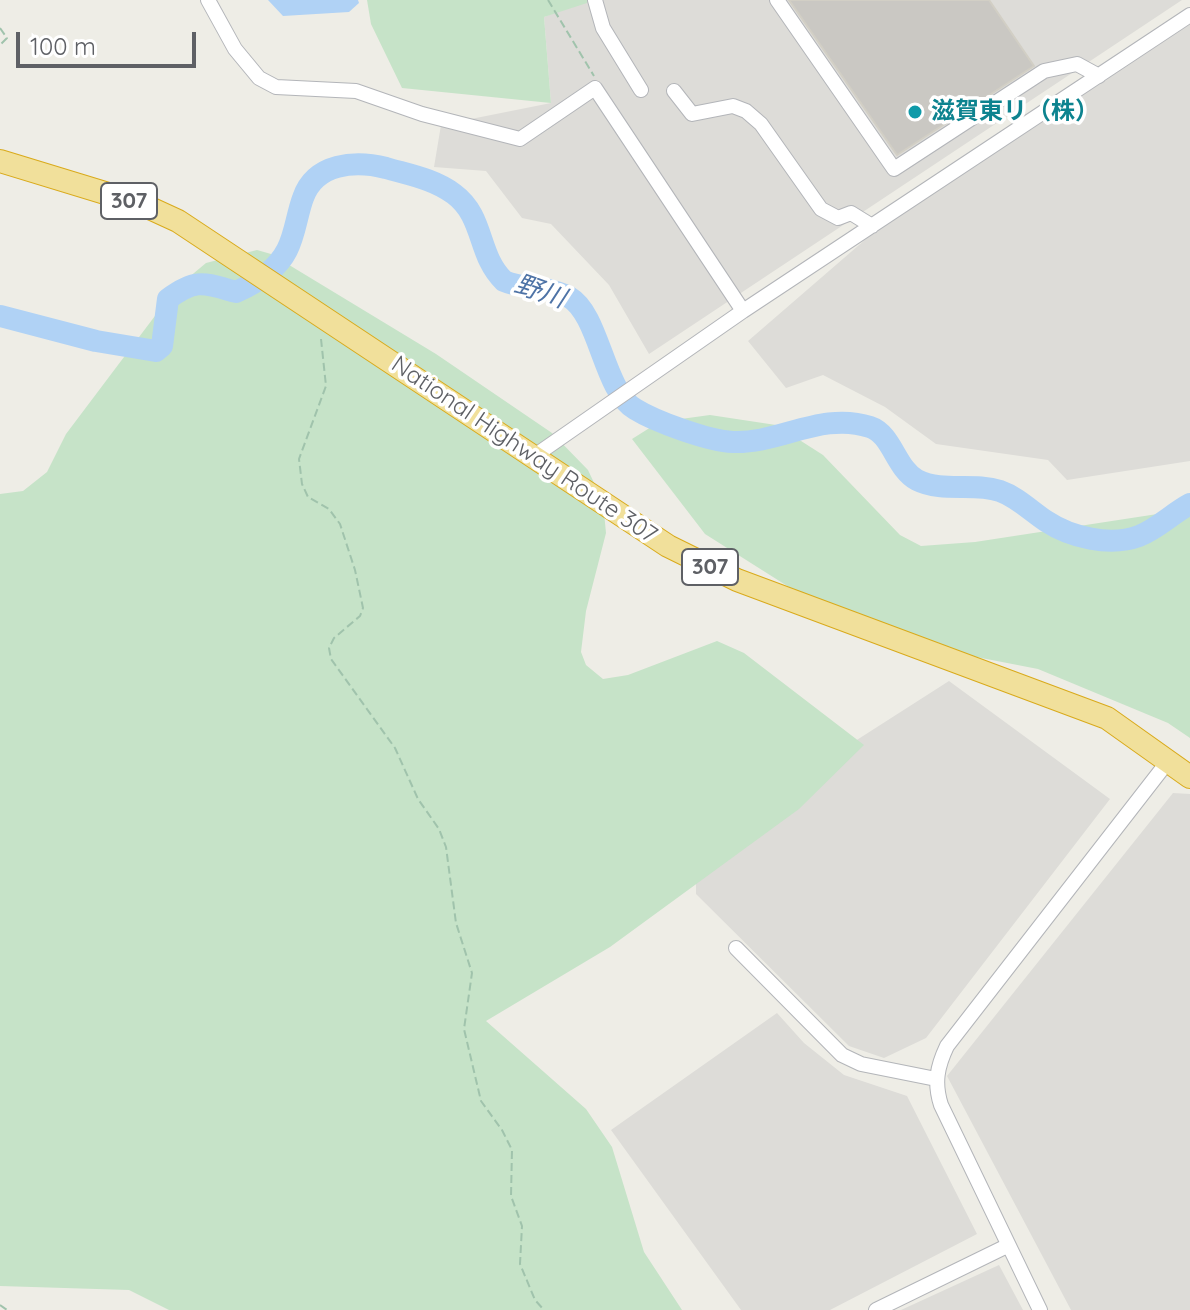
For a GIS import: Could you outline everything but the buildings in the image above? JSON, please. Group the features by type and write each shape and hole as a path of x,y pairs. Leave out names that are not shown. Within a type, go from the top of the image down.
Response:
{"highway":[{"name":"National Highway Route 307","path":"0,161 141,204 178,221 668,546 737,580 1107,718 1190,777"}],"street":[{"path":"208,0 235,49 259,78 276,87 356,91 422,114 520,139 595,88 743,311"},
{"path":"595,0 603,28 641,90"},
{"path":"777,0 894,169 1044,71 1077,64 1099,76"},
{"path":"533,457 743,311 1099,76 1190,12 1185,0"},
{"path":"674,91 692,114 733,106 746,111 761,124 821,209 838,218 851,213 872,226"},
{"path":"1040,1310 941,1105 936,1079 947,1046 1169,760"},
{"path":"736,948 842,1055 861,1064 936,1079"},
{"path":"876,1310 1007,1246"}],"path":[{"path":"548,0 597,81 595,88"},
{"path":"0,28 7,38 0,45"},
{"path":"323,329 321,363 326,386 299,459 302,484 308,497 329,509 340,524 363,608 360,616 334,638 330,654 395,748 418,799 439,829 446,847 456,923 472,973 464,1029 481,1101 512,1150 511,1196 522,1226 520,1264 535,1300 544,1310"},
{"path":"0,1305 7,1310"}],"shaded area":[{"path":"587,0 1182,0 649,354 609,285 551,224 522,218 486,171 434,167 441,125 551,103 544,17"},
{"path":"1190,24 1190,461 1067,480 1048,460 936,444 885,407 823,375 786,388 748,341 881,226"},
{"path":"949,681 1110,799 926,1038 884,1058 849,1046 696,894 696,870 813,768"},
{"path":"1173,793 1190,794 1190,1310 1071,1310 947,1076"},
{"path":"777,1013 804,1043 844,1075 907,1096 977,1234 830,1310 741,1310 611,1130"},
{"path":"999,1265 1023,1310 901,1310"}],"green space":[{"path":"367,0 587,0 587,3 544,17 551,103 402,88 371,24"},
{"path":"257,250 271,254 436,354 552,433 588,470 603,502 606,533 586,611 581,652 586,665 603,679 628,675 717,641 744,653 864,745 799,809 610,947 486,1021 586,1109 612,1147 644,1252 682,1310 169,1310 129,1290 0,1286 0,494 23,491 47,472 66,434 176,288 206,263"},
{"path":"710,415 776,425 823,455 900,535 921,546 975,542 1190,509 1190,738 1168,723 1038,669 961,654 811,601 705,534 632,439 659,422"}],"water":[{"path":"268,0 358,0 359,3 349,12 283,16"}],"waterway":[{"name":"野川","path":"0,316 96,341 156,351 162,346 168,299 193,285 208,285 236,292 258,280 278,264 287,250 303,198 317,177 337,167 362,164 413,175 454,194 471,214 495,271 504,281 562,294 579,306 588,319 608,370 624,399 656,420 697,435 733,442 835,423 870,427 884,437 904,468 917,480 937,486 1000,491 1056,527 1091,539 1116,541 1139,536 1190,504"}],"place":[{"name":"滋賀東リ（株）","path":"915,112"}]}
